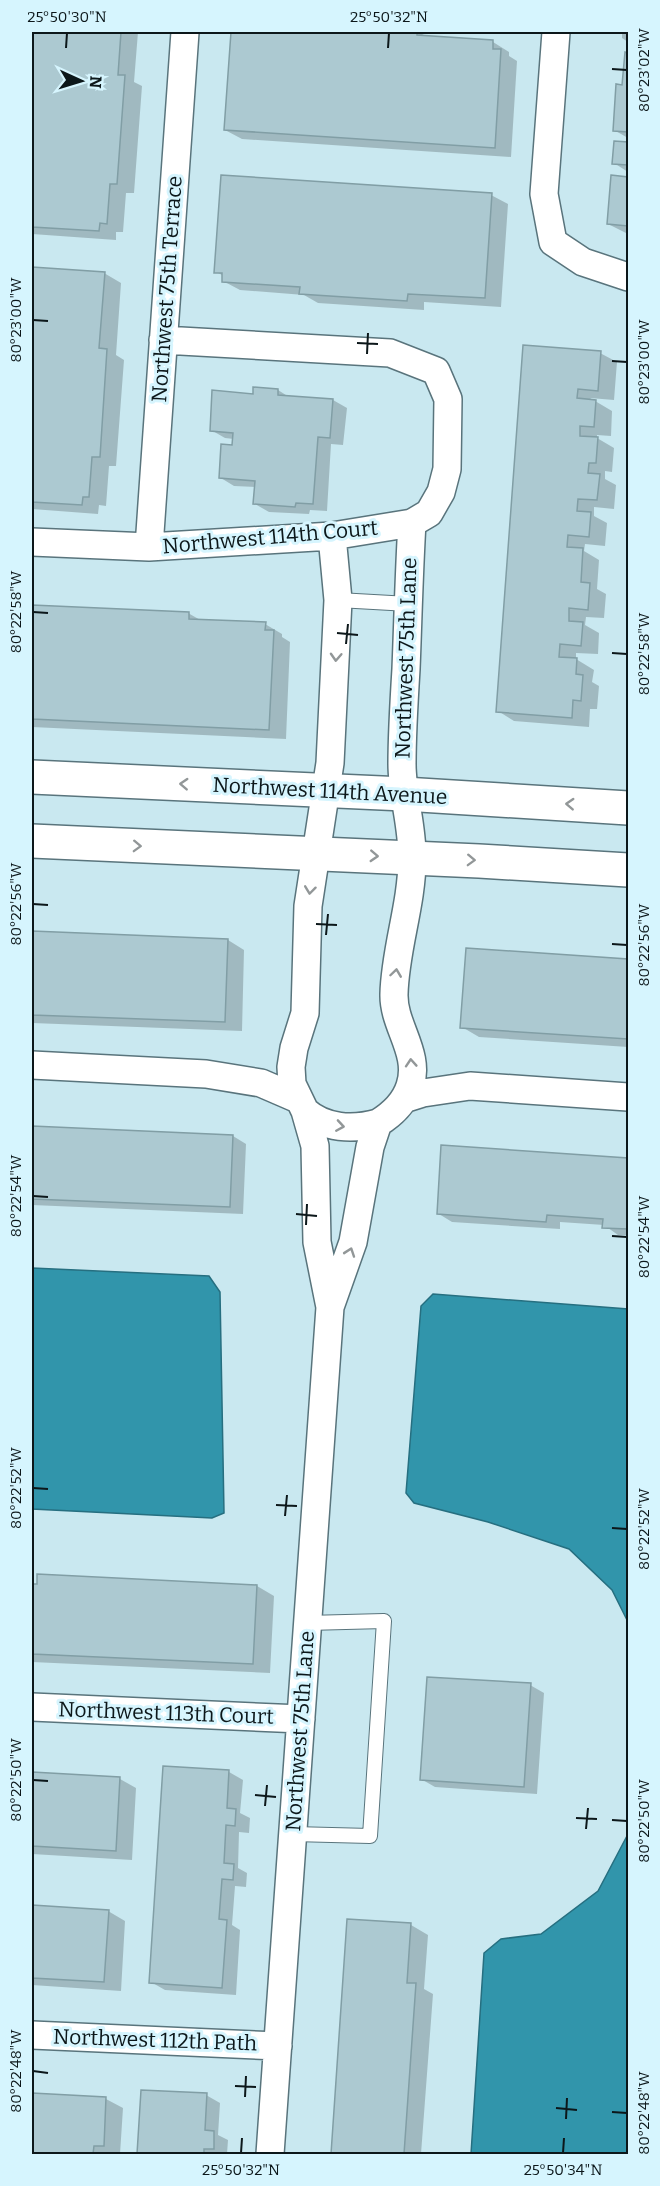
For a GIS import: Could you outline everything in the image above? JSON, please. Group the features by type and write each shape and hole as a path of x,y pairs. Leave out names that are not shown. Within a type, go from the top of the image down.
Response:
{"street":[{"name":"Northwest 75th Terrace","path":"149,547 185,32"},
{"path":"556,32 544,194 553,242 583,262 628,277"},
{"path":"163,340 390,353 436,371 448,399 447,469 441,492 429,513 412,523"},
{"name":"Northwest 114th Court","path":"32,542 149,547 332,536 412,523"},
{"name":"Northwest 75th Lane","path":"270,2154 330,1307 353,1242 370,1147 378,1123 387,1118 404,1099 411,1086 412,1060 409,1045 395,1012 394,994 410,900 413,858 402,765 412,523"},
{"name":"Northwest 75th Lane","path":"330,1307 317,1242 315,1146 292,1084 291,1067 294,1048 305,1013 308,906 330,762 338,600 332,536"},
{"name":"Northwest 114th Avenue","path":"32,777 404,794 628,808"},
{"path":"628,802 628,808"},
{"path":"32,841 628,870"},
{"path":"32,1065 206,1074 261,1083 301,1105 314,1119 346,1128 378,1123"},
{"path":"404,1099 423,1093 470,1086 628,1097"},
{"name":"Northwest 113th Court","path":"32,1707 301,1719"},
{"name":"Northwest 112th Path","path":"32,2035 278,2046"}],"lane":[{"path":"338,600 409,604"},
{"path":"293,1834 370,1836 384,1621 307,1623"}],"water":[{"path":"32,1268 209,1276 220,1292 224,1513 212,1518 32,1509"},
{"path":"433,1294 628,1309 628,1622 612,1590 569,1549 488,1522 414,1503 406,1493 421,1306"},
{"path":"628,1834 628,2154 471,2154 484,1953 501,1939 541,1934 598,1891"}],"building":[{"path":"32,32 121,32 118,75 125,75 117,184 110,184 107,224 100,223 99,231 32,227"},
{"path":"231,32 417,32 417,35 493,40 493,49 501,49 495,148 224,130"},
{"path":"625,52 628,53 628,132 613,131 616,84 622,85"},
{"path":"614,141 628,142 628,165 612,164"},
{"path":"221,175 492,193 485,298 408,294 407,301 299,294 300,287 222,282 222,273 214,273"},
{"path":"611,175 628,177 628,226 607,224"},
{"path":"32,267 105,272 99,348 107,349 100,457 92,457 89,497 83,497 82,505 32,502"},
{"path":"523,345 601,351 598,391 578,389 577,398 596,400 594,427 580,426 580,436 598,437 596,463 589,463 588,473 600,474 597,500 578,499 577,511 591,512 589,537 568,535 567,547 583,548 581,582 590,583 588,610 569,608 569,621 583,622 581,646 560,644 559,657 577,658 576,674 583,675 581,701 573,700 572,718 496,712"},
{"path":"253,387 278,389 278,395 333,399 330,438 318,437 313,504 296,503 295,507 253,504 255,481 219,478 221,444 232,445 233,433 210,431 212,390 253,394"},
{"path":"32,605 189,612 189,619 266,622 265,630 274,630 269,730 32,719"},
{"path":"32,931 228,939 225,1022 32,1015"},
{"path":"466,948 628,959 628,1039 460,1028"},
{"path":"32,1126 233,1135 230,1207 32,1199"},
{"path":"441,1145 628,1158 628,1229 602,1228 603,1219 547,1215 546,1222 437,1214"},
{"path":"37,1574 257,1585 253,1664 32,1654 32,1584 37,1584"},
{"path":"427,1677 531,1683 524,1787 420,1780"},
{"path":"163,1766 229,1770 227,1808 236,1809 235,1826 226,1825 224,1863 234,1864 233,1880 222,1879 219,1919 227,1920 222,1988 149,1983"},
{"path":"32,1772 120,1777 116,1851 32,1846"},
{"path":"32,1905 109,1910 104,1982 32,1978"},
{"path":"347,1919 411,1923 407,1983 416,1983 404,2154 331,2154"},
{"path":"141,2090 207,2093 205,2130 214,2131 214,2149 204,2149 204,2154 137,2154"},
{"path":"32,2093 106,2097 104,2146 94,2146 93,2154 32,2154"}]}
